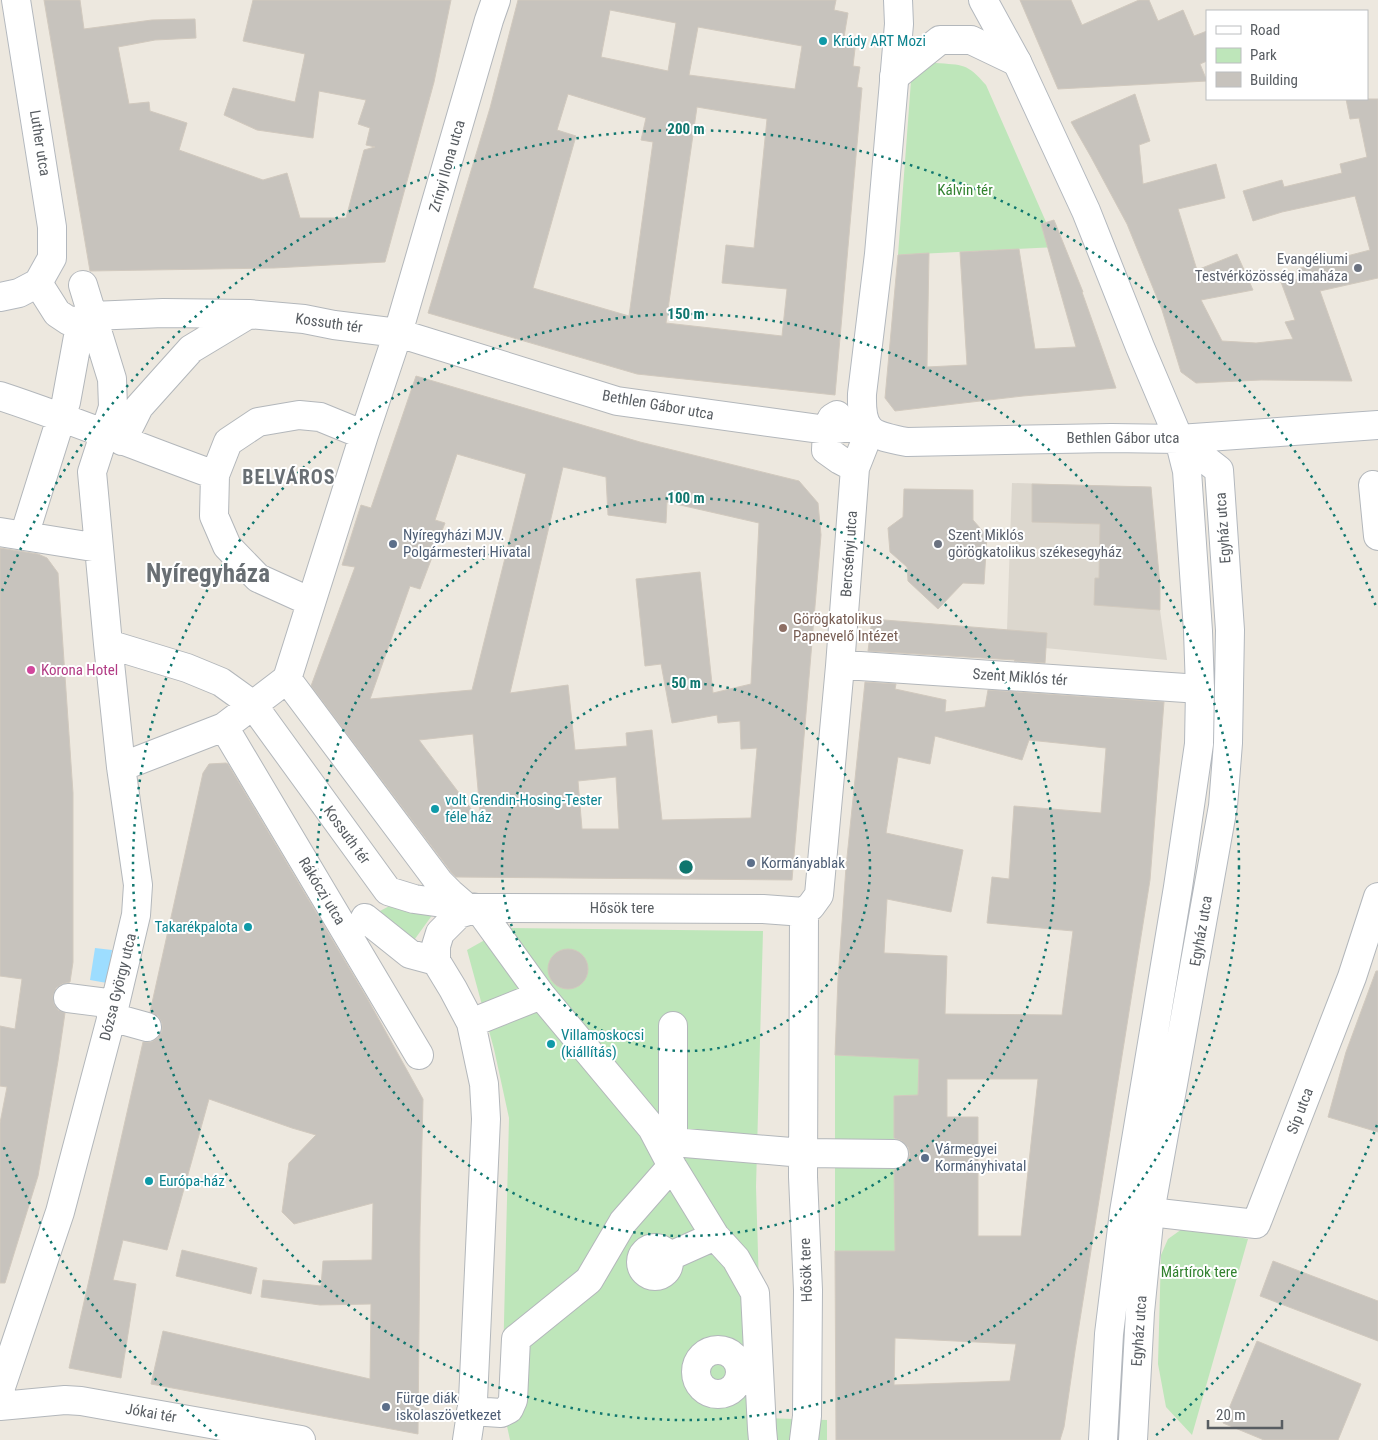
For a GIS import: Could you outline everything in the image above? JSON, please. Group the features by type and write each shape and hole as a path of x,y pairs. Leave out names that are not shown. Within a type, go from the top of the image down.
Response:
{"street":[{"name":"Luther utca","path":"16,0 52,227 52,258 38,283"},
{"path":"894,77 899,24 898,0"},
{"path":"983,0 1017,62"},
{"name":"Zrínyi Ilona utca","path":"398,333 486,7"},
{"path":"894,77 940,40 971,40 1017,62"},
{"name":"Egyház utca","path":"1017,62 1086,211 1140,348 1179,439 1187,471 1198,631 1200,689 1198,744 1178,887 1124,1212 1109,1334 1103,1440"},
{"name":"Bercsényi utca","path":"804,912 819,895 856,468 866,421 867,349 878,254 894,77"},
{"path":"0,297 19,293 38,283"},
{"name":"Kossuth tér","path":"38,283 57,313 69,321 86,318 164,313 249,314 304,319 398,333"},
{"path":"83,285 86,318 112,379 113,437"},
{"path":"86,318 66,402 12,534 100,559 92,472 113,437 190,349 249,314"},
{"path":"121,767 224,727 287,679 398,333"},
{"name":"Bethlen Gábor utca","path":"398,333 617,401 827,430"},
{"path":"0,396 61,416 215,475"},
{"path":"856,468 826,450 827,430 832,418 845,411 866,421"},
{"path":"311,602 258,578 227,546 214,516 215,475 228,442 258,422 298,415 320,417 364,435"},
{"name":"Bethlen Gábor utca","path":"866,421 887,438 907,442 1111,438 1179,439 1378,425"},
{"name":"Egyház utca","path":"1133,1440 1140,1312 1150,1212 1223,806 1228,743 1230,630 1219,470 1179,439"},
{"path":"1373,484 1378,536"},
{"name":"Dózsa György utca","path":"0,1390 60,1212 113,1011 136,915 138,885 121,767 100,559"},
{"name":"Kossuth tér","path":"108,644 187,668 221,682 253,705 388,891 414,899 472,907"},
{"name":"Szent Miklós tér","path":"840,666 1200,689"},
{"path":"287,679 439,882 450,893 472,907 541,995 666,1146 715,1236 736,1259 755,1293 749,1372 763,1440"},
{"name":"Rákóczi utca","path":"224,727 420,1055"},
{"name":"Síp utca","path":"1150,1212 1256,1224 1352,977 1378,897"},
{"name":"Hősök tere","path":"436,962 436,946 440,933 459,914 472,907 763,909 804,912 803,1177 808,1290 807,1416 804,1440"},
{"path":"365,918 410,954 436,962 470,1023 484,1084 486,1119 473,1391 468,1440"},
{"path":"470,1023 541,995"},
{"path":"68,998 113,1011 147,1027"},
{"path":"471,1411 501,1413 509,1409 513,1400 516,1339 589,1280 666,1146 673,1026"},
{"path":"666,1146 803,1153 894,1154"},
{"path":"622,1222 655,1256 715,1236"},
{"name":"Jókai tér","path":"0,1406 65,1400 81,1401 257,1436 301,1440"}],"shaded area":[{"path":"1012,483 1151,487 1158,565 1152,566 1152,582 1160,582 1160,610 1167,660 1045,648 1007,630"}],"green space":[{"name":"Kálvin tér","path":"935,63 964,66 986,85 1057,247 898,255 911,81 917,70"},
{"path":"401,900 433,914 412,943 378,912"},
{"path":"506,928 763,931 756,1187 763,1418 827,1420 827,1440 510,1440 502,1403 509,1118 494,1049 467,950"},
{"path":"835,1055 919,1059 918,1095 894,1096 895,1221 920,1251 835,1251"},
{"name":"Mártírok tere","path":"1203,1228 1248,1239 1192,1435 1166,1407 1158,1364 1161,1255 1168,1239 1182,1229"}],"water":[{"path":"95,948 112,950 107,983 90,980"}],"building":[{"path":"44,0 80,0 84,29 152,20 195,19 196,38 155,40 118,47 129,104 149,102 150,111 187,123 179,150 263,180 287,173 300,218 346,218 364,150 375,147 366,145 370,128 358,124 366,100 319,91 313,138 257,130 224,115 233,88 295,102 305,54 243,41 253,0 451,0 434,82 385,262 274,268 90,271"},
{"path":"518,0 836,0 834,10 848,13 844,37 856,40 853,66 860,67 857,87 862,88 835,395 637,374 428,313 490,108","holes":["610,10 676,23 668,71 601,57","698,27 802,46 795,89 689,75","568,94 646,118 641,140 653,142 629,316 533,288 576,136 557,130","697,107 767,119 754,248 726,245 722,283 787,289 782,336 666,323"]},
{"path":"1020,0 1071,0 1082,25 1139,0 1149,0 1158,21 1183,10 1194,36 1206,31 1206,61 1200,64 1206,81 1058,89"},
{"path":"1135,94 1150,141 1139,145 1143,184 1216,164 1225,198 1178,209 1197,270 1237,254 1253,290 1201,300 1222,341 1256,343 1293,339 1285,322 1295,320 1281,282 1301,279 1297,269 1370,250 1355,196 1282,212 1253,221 1243,191 1282,180 1284,187 1342,173 1340,164 1367,157 1359,118 1350,119 1346,100 1378,99 1378,278 1320,291 1352,381 1261,380 1196,383 1181,372 1162,310 1127,224 1071,122"},
{"path":"1054,220 1083,292 1116,388 1023,396 895,411 885,398 898,255 929,253 927,367 967,365 960,252 1019,249 1035,349 1076,347 1041,224"},
{"path":"416,376 640,442 799,481 818,503 821,535 792,880 456,877 311,686 355,567 342,565 361,505 371,508","holes":["457,454 526,474 472,690 370,699 410,586 420,589 445,523 435,520","563,467 606,477 608,515 666,523 667,502 759,523 751,684 713,693 700,572 636,579 645,666 661,664 672,723 717,715 718,723 740,721 741,749 757,748 751,818 662,820 652,730 626,733 627,746 575,750 568,685 510,693","473,734 481,822 419,740","616,777 619,829 582,829 578,781"]},
{"path":"1032,484 1151,487 1160,585 1160,610 1094,605 1095,578 1099,578 1100,524 1032,522"},
{"name":"Szent Miklós görögkatolikus székesegyház","path":"904,489 973,490 973,520 987,536 984,584 963,583 938,609 908,581 907,567 890,552 888,528 903,517"},
{"path":"0,548 38,554 47,558 58,573 73,793 73,962 70,982 56,988 53,996 54,1004 58,1010 65,1013 58,1061 38,1176 5,1283 0,1283 0,1123 7,1087 0,1086 0,1026 15,1029 22,979 0,976"},
{"path":"872,619 1047,633 1045,663 868,651"},
{"path":"865,682 896,684 895,689 946,700 945,712 985,707 988,690 1164,702 1150,880 1064,1427 1060,1440 836,1440 835,1251 895,1251 894,1170 901,1168 907,1162 910,1154 908,1147 902,1141 894,1138 894,1096 918,1095 919,1059 835,1055 846,867","holes":["935,736 1022,760 1029,740 1106,748 1101,813 1014,806 1009,879 992,877 987,923 1073,931 1062,1015 945,1014 947,956 884,953 887,899 951,912 963,850 886,833 898,757 930,764","947,1079 1038,1079 1021,1236 978,1236 978,1117 947,1117","895,1338 1016,1344 1010,1381 894,1385"]},
{"path":"226,763 367,998 423,1099 418,1434 151,1384 163,1331 370,1379 371,1304 320,1305 261,1297 263,1280 321,1286 323,1261 372,1260 373,1203 294,1224 282,1212 289,1163 316,1135 209,1099 167,1250 123,1240 113,1280 136,1284 121,1378 69,1368 143,1042 151,1042 158,1038 162,1031 162,1023 158,1016 150,1012 203,773 209,764"},
{"path":"572,949 579,952 585,958 588,969 587,977 579,986 572,989 564,989 557,986 549,977 548,965 551,958 560,950"},
{"path":"1376,971 1378,971 1378,1132 1328,1117 1346,1052"},
{"path":"182,1250 257,1268 251,1294 176,1276"},
{"path":"1273,1261 1378,1301 1378,1341 1260,1296"},
{"path":"1257,1341 1361,1384 1338,1440 1264,1440 1223,1423"}],"place":[{"name":"Krúdy ART Mozi","path":"823,41"},
{"name":"Evangéliumi Testvérközösség imaháza","path":"1358,268"},
{"name":"Nyíregyházi MJV. Polgármesteri Hivatal","path":"393,544"},
{"name":"Szent Miklós görögkatolikus székesegyház","path":"938,544"},
{"name":"Görögkatolikus Papnevelő Intézet","path":"783,628"},
{"name":"Korona Hotel","path":"31,670"},
{"name":"volt Grendin-Hosing-Tester féle ház","path":"435,809"},
{"name":"Kormányablak","path":"751,863"},
{"name":"Takarékpalota","path":"248,927"},
{"name":"Villamoskocsi (kiállítás)","path":"551,1044"},
{"name":"Vármegyei Kormányhivatal","path":"925,1158"},
{"name":"Európa-ház","path":"149,1181"},
{"name":"Fürge diák iskolaszövetkezet","path":"386,1407"}],"district":[{"name":"BELVÁROS","path":"289,477"},
{"name":"Nyíregyháza","path":"208,573"}]}
